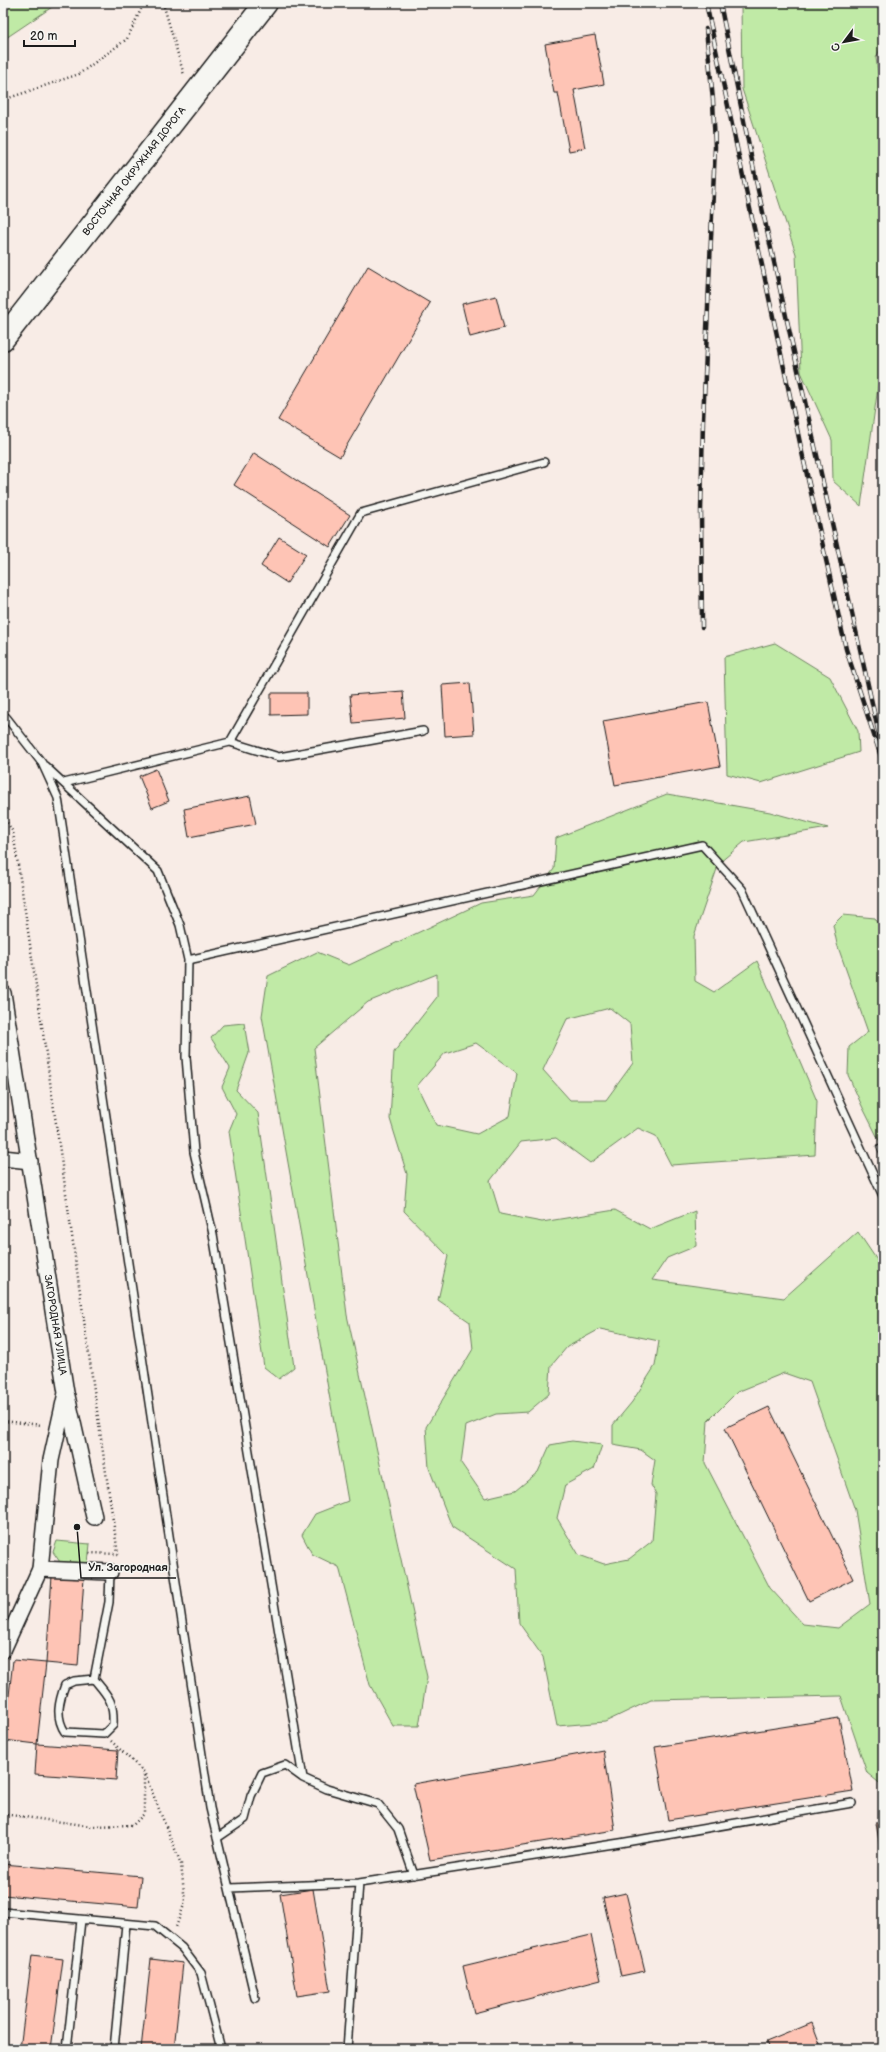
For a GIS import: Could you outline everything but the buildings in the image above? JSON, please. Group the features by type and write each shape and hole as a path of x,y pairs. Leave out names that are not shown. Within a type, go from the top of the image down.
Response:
{"main road":[{"name":"ВОСТОЧНАЯ ОКРУЖНАЯ ДОРОГА","path":"3,339 266,3"}],"street":[{"name":"ЗАГОРОДНАЯ УЛИЦА","path":"3,993 66,1393 51,1460 40,1569 3,1650"},
{"path":"3,1158 30,1161"},
{"path":"66,1393 94,1517"},
{"path":"40,1569 110,1572"}],"lane":[{"path":"230,742 360,513 544,462"},
{"path":"3,716 6,717 42,763 158,871 180,925 188,960 186,1057 194,1152 213,1234 303,1778"},
{"path":"64,783 230,742 279,757 423,731"},
{"path":"42,763 58,798 210,1808 255,1998"},
{"path":"188,960 702,845 742,889 883,1196"},
{"path":"94,1679 74,1681 65,1685 60,1700 59,1723 65,1732 104,1734 113,1726 114,1708 94,1679 109,1602 110,1572"},
{"path":"217,1838 245,1819 251,1796 262,1773 285,1765 303,1778 327,1789 378,1804 398,1829 414,1875"},
{"path":"230,1888 359,1883 620,1843 852,1802"},
{"path":"347,2049 359,1883"},
{"path":"3,1912 155,1926 182,1948 201,1973 208,2006 221,2049"},
{"path":"67,2049 81,1920"},
{"path":"114,2049 126,1924"}],"path":[{"path":"3,100 79,74 127,39 144,3"},
{"path":"163,3 191,99"},
{"path":"3,816 14,832 80,1300 118,1554 89,1553"},
{"path":"3,1421 59,1427"},
{"path":"104,1734 144,1772 181,1864 185,1902 172,1940"},
{"path":"3,1814 91,1826 133,1825 144,1814 144,1772"}],"green space":[{"path":"3,3 58,3 3,40"},
{"path":"741,3 883,3 883,43 876,58 883,107 883,352 861,506 833,481 832,440 801,372 796,254 742,89"},
{"path":"775,643 830,677 858,731 859,752 761,783 727,774 724,657"},
{"path":"667,794 770,812 828,828 744,842 719,863 694,936 695,981 714,992 757,961 817,1101 815,1155 671,1165 656,1136 638,1128 590,1163 556,1138 521,1142 490,1181 500,1214 542,1222 615,1210 650,1229 695,1211 696,1246 667,1258 652,1280 784,1298 858,1232 883,1269 883,1786 867,1773 841,1696 651,1700 605,1722 557,1726 543,1657 519,1623 516,1569 452,1527 429,1468 426,1427 473,1349 470,1322 438,1300 448,1256 404,1211 407,1174 390,1119 394,1052 437,997 437,974 368,1002 314,1048 347,1315 427,1677 419,1726 393,1726 370,1685 339,1567 312,1554 302,1535 315,1514 348,1501 262,1016 268,976 317,952 349,965 481,903 534,895 554,869 556,838","holes":["610,1008 630,1024 633,1063 606,1100 570,1100 543,1070 567,1019","476,1043 517,1073 510,1116 477,1134 436,1125 417,1086 445,1053","600,1329 659,1341 655,1366 632,1402 613,1425 613,1445 641,1450 655,1460 651,1485 656,1494 652,1541 629,1559 604,1564 579,1555 557,1518 565,1485 594,1469 602,1445 572,1441 550,1445 538,1472 515,1491 485,1498 461,1463 466,1426 496,1414 528,1412 549,1394 551,1366 567,1347","784,1373 810,1382 855,1510 870,1604 838,1628 803,1624 770,1588 705,1463 708,1421 737,1392"]},
{"path":"843,915 875,918 883,930 883,1148 848,1075 849,1047 868,1032 837,944 833,925"},
{"path":"244,1023 249,1053 236,1090 258,1113 294,1367 279,1379 264,1367 229,1131 236,1114 222,1087 230,1068 211,1038 223,1025"},
{"path":"57,1541 90,1544 88,1563 60,1562 53,1552"}],"railway":[{"path":"706,3 803,457 846,649 883,763"},
{"path":"720,3 758,190 880,739"},
{"path":"702,627 701,511 703,421 715,147 713,100 706,29"},
{"path":"878,1146 883,1157"}],"place":[{"name":"Ул. Загородная","path":"77,1527"}]}
